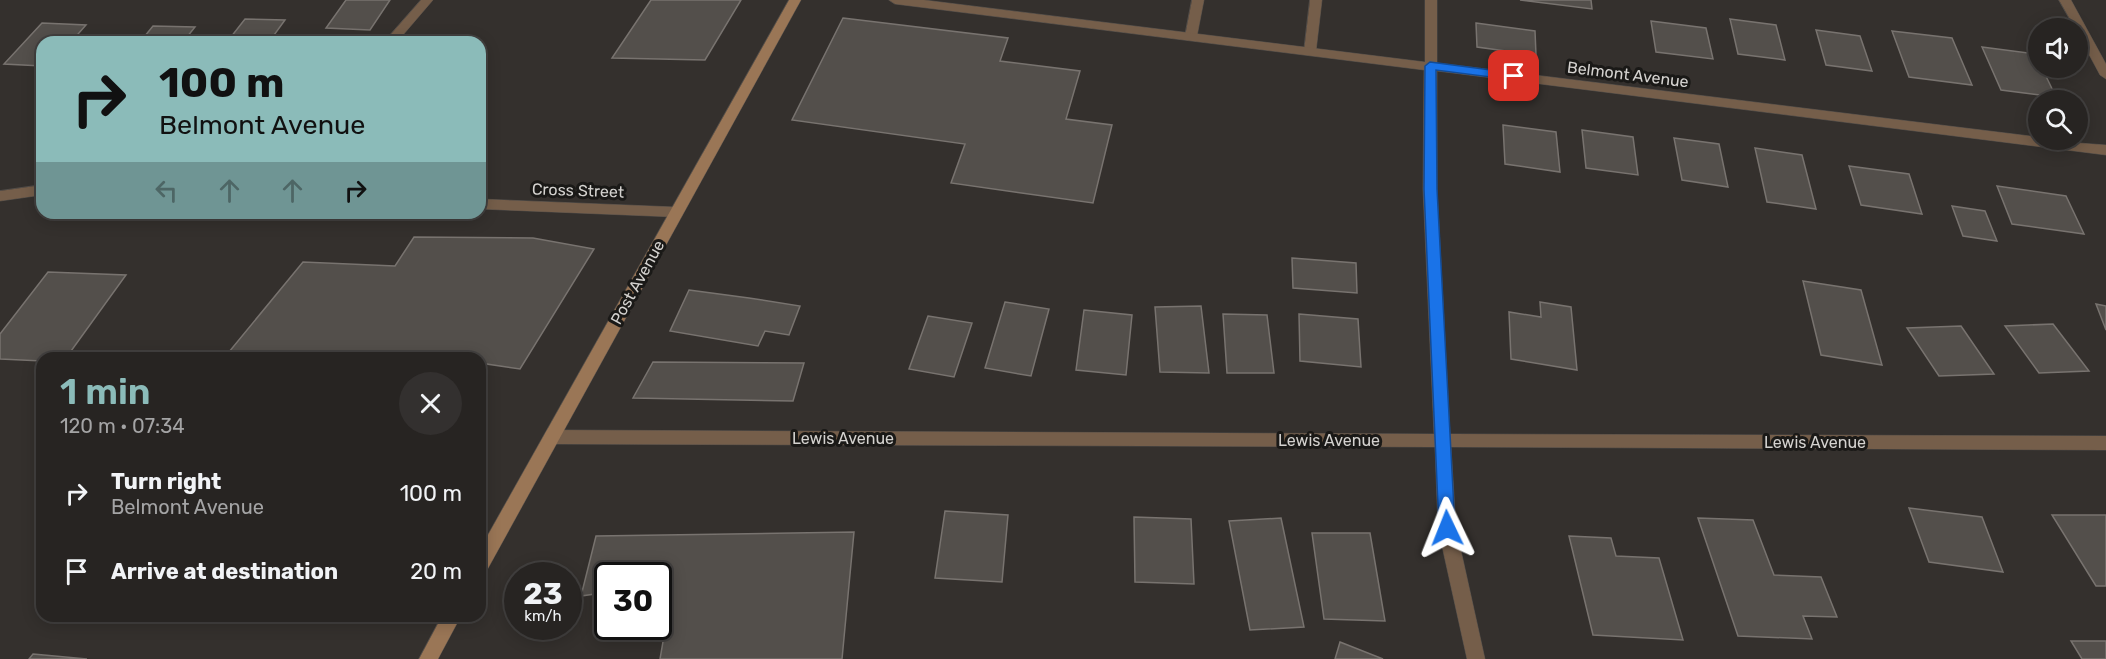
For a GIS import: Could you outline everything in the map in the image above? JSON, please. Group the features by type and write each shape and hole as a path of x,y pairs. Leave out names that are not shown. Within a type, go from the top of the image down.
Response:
{"main road":[{"name":"Post Avenue","path":"486,555 795,0"},
{"path":"428,659 449,622"}],"street":[{"path":"395,36 427,0"},
{"name":"Belmont Avenue","path":"895,0 2106,150"},
{"path":"1191,36 1198,0"},
{"path":"1310,51 1316,0"},
{"path":"1431,0 1430,189 1447,528 1476,659"},
{"path":"2065,0 2106,75"},
{"path":"2089,44 2106,46"},
{"path":"0,195 36,191"},
{"name":"Cross Street","path":"486,204 675,212"},
{"name":"Lewis Avenue","path":"552,437 2106,443"}],"building":[{"path":"346,0 390,0 370,30 326,28"},
{"path":"651,0 741,0 705,60 612,58"},
{"path":"1520,0 1591,0 1592,9"},
{"path":"843,18 1008,38 1000,61 1080,71 1066,119 1112,125 1093,203 951,183 965,144 792,120"},
{"path":"245,19 285,20 273,36 232,36"},
{"path":"1730,19 1776,25 1785,60 1738,54"},
{"path":"1651,21 1706,28 1713,59 1656,52"},
{"path":"42,23 86,25 76,36 36,36 36,66 4,64"},
{"path":"1476,23 1535,31 1536,55 1477,47"},
{"path":"153,26 195,27 188,36 145,36"},
{"path":"1816,30 1860,36 1872,71 1826,65"},
{"path":"1892,31 1952,38 1972,85 1909,77"},
{"path":"1982,47 2028,53 2028,78 2047,78 2053,90 2028,90 2028,93 2001,90"},
{"path":"1503,125 1556,132 1560,172 1505,164"},
{"path":"1582,130 1633,137 1638,175 1586,168"},
{"path":"1674,138 1719,144 1728,187 1682,180"},
{"path":"1755,148 1802,155 1816,209 1767,202"},
{"path":"1849,166 1909,174 1922,214 1861,205"},
{"path":"1997,186 2066,196 2084,234 2012,224"},
{"path":"1952,206 1985,211 1997,241 1963,236"},
{"path":"414,237 533,238 594,249 520,369 486,364 486,352 229,352 303,262 395,266"},
{"path":"1292,258 1356,263 1357,293 1293,288"},
{"path":"48,272 126,275 70,352 36,352 36,361 0,359 0,334"},
{"path":"1803,281 1861,290 1882,365 1821,355"},
{"path":"689,290 800,306 789,335 765,331 758,346 670,331"},
{"path":"1005,302 1049,309 1031,376 985,368"},
{"path":"1540,302 1571,307 1577,370 1511,359 1509,312 1541,317"},
{"path":"2096,304 2106,306 2106,330"},
{"path":"1201,306 1209,373 1160,372 1155,307"},
{"path":"1084,310 1132,315 1126,375 1076,370"},
{"path":"1223,314 1267,315 1274,373 1227,373"},
{"path":"1299,314 1358,319 1361,367 1300,361"},
{"path":"928,316 972,323 954,377 909,369"},
{"path":"2053,324 2089,371 2039,373 2005,326"},
{"path":"1961,326 1994,374 1939,376 1907,328"},
{"path":"653,362 804,363 793,401 633,398"},
{"path":"1909,508 1982,517 2003,572 1929,562"},
{"path":"945,511 1008,515 1002,582 935,578"},
{"path":"2052,515 2106,515 2106,586 2096,586"},
{"path":"1134,517 1191,519 1194,584 1135,582"},
{"path":"1281,518 1304,627 1250,630 1229,521"},
{"path":"1698,518 1753,520 1774,575 1821,577 1837,617 1803,616 1812,639 1738,636"},
{"path":"854,532 842,659 660,659 663,640 672,640 672,562 594,562 594,594 582,596 596,536"},
{"path":"1312,533 1370,533 1385,621 1324,619"},
{"path":"1569,536 1611,538 1616,556 1659,558 1683,640 1593,635"},
{"path":"2071,641 2106,641 2106,659 2082,659"},
{"path":"1340,642 1383,659 1335,659"},
{"path":"33,654 87,659 29,659"}],"route":[{"path":"1447,528 1430,189 1430,66 1514,76"}]}
